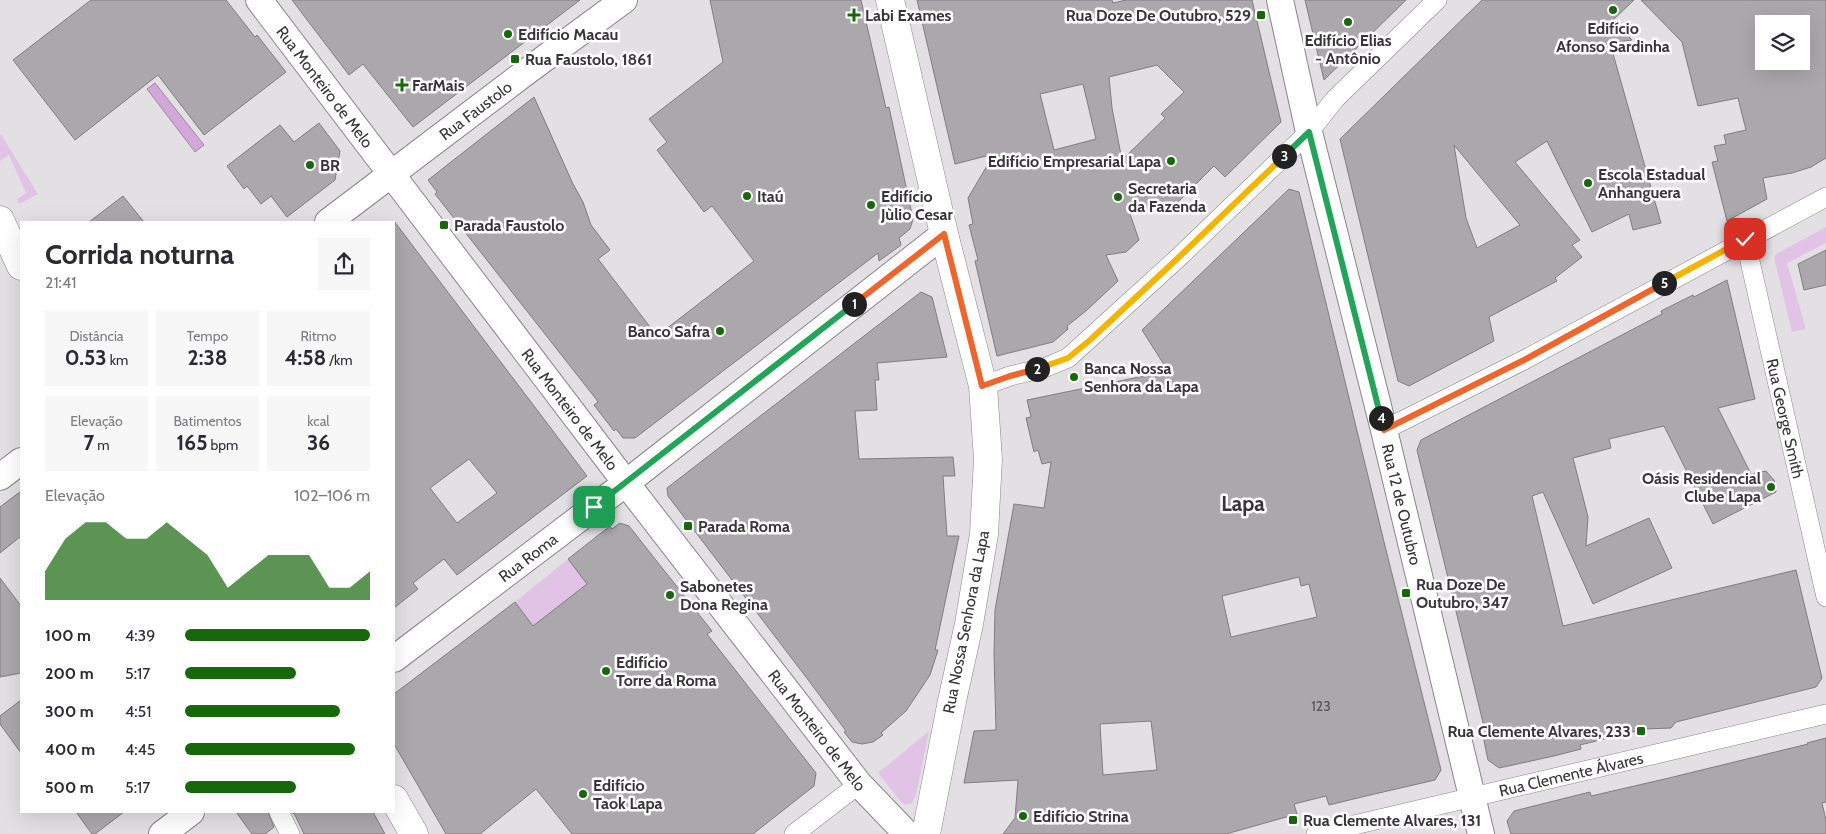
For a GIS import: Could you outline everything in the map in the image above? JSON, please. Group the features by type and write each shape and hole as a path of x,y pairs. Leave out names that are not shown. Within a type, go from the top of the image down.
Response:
{"main road":[{"name":"Rua Nossa Senhora da Lapa","path":"890,0 944,234 982,386 988,459 984,534 969,624 926,834"},
{"path":"0,220 20,264"},
{"path":"395,801 414,834"}],"street":[{"name":"Rua Monteiro de Melo","path":"259,0 626,483 858,784 906,834"},
{"name":"Rua Faustolo","path":"329,221 624,0"},
{"name":"Rua 12 de Outubro","path":"1280,0 1309,132 1384,430 1481,834"},
{"path":"982,386 1010,376 1044,368 1068,358 1178,258 1309,132 1335,99 1438,0"},
{"path":"1384,430 1524,360 1745,239 1826,197"},
{"name":"Rua Roma","path":"395,658 626,483 944,234"},
{"name":"Rua George Smith","path":"1745,239 1826,597"},
{"path":"0,477 20,462"},
{"name":"Rua Clemente Álvares","path":"1316,834 1826,714"},
{"path":"794,834 858,784"},
{"path":"162,834 190,813"},
{"path":"280,813 290,834"}],"shaded area":[{"path":"155,83 204,145 195,152 147,89"},
{"path":"0,133 38,194 19,204 17,199 26,193 9,155 0,161"},
{"path":"1826,227 1826,243 1787,263 1806,329 1792,332 1774,258 1776,254"},
{"path":"568,559 587,584 533,626 515,602"},
{"path":"929,731 916,795 912,803 906,805 901,802 878,773"}],"building":[{"path":"91,0 226,0 286,72 204,135 158,75 75,140 13,60"},
{"path":"292,0 580,0 413,127 363,64 349,75"},
{"path":"710,0 861,0 886,108 889,107 913,219 910,229 899,238 901,245 879,261 878,253 635,438 623,438 616,429 614,431 594,405 598,402 596,399 435,194 437,192 428,180 534,97 583,202 591,225 610,250 598,259 657,336 754,261 712,206 704,212 657,150 667,142 649,119 723,62"},
{"path":"917,0 1112,0 1113,3 1126,0 1252,0 1281,122 1225,177 1214,166 1176,204 1130,214 1139,240 1126,252 1106,255 1118,281 1067,326 1068,329 1053,342 997,356 975,261 978,260 969,225 973,224 968,198 994,154 955,164","holes":["1157,65 1184,92 1161,114 1165,118 1122,160 1112,108 1109,77","1083,84 1096,139 1054,150 1040,94"]},
{"path":"1305,0 1406,0 1324,80"},
{"path":"1482,0 1634,0 1613,20 1632,40 1610,43 1661,223 1633,230 1629,214 1592,232 1547,141 1515,162 1580,240 1572,245 1582,257 1555,278 1557,281 1489,317 1494,341 1409,386 1398,381 1340,139","holes":["1454,145 1520,225 1477,248 1466,218"]},
{"path":"1641,0 1826,0 1826,158 1811,167 1792,173 1763,178 1767,199 1727,221 1712,162 1718,161 1714,146 1726,144 1724,135 1746,130 1738,98 1698,106 1682,42"},
{"path":"319,123 340,151 335,180 287,217 271,196 261,204 247,186 244,189 227,166 280,125 294,142"},
{"path":"1289,189 1299,192 1441,770 1435,780 1329,805 1326,796 1294,804 1297,814 1226,834 1003,834 1015,818 1018,780 964,783 974,731 996,730 995,610 1014,504 1044,508 1051,462 1042,464 1038,450 1034,452 1026,418 1031,417 1027,400 1168,371 1142,330","holes":["1299,577 1301,586 1309,584 1317,617 1231,637 1222,596","1151,721 1157,770 1103,775 1100,724"]},
{"path":"123,196 143,221 90,221"},
{"path":"395,222 587,476 457,575 444,559 413,583 418,589 395,607","holes":["469,459 497,493 457,523 430,488"]},
{"path":"1826,250 1826,285 1804,290 1798,264"},
{"path":"1727,280 1755,399 1718,408 1751,474 1766,471 1774,480 1776,492 1713,524 1664,426 1609,439 1611,448 1573,458 1588,517 1586,546 1649,518 1672,568 1593,604 1543,492 1532,496 1563,626 1796,570 1822,678 1816,687 1676,722 1671,728 1645,729 1580,745 1581,749 1499,768 1488,760 1483,736 1486,735 1417,450 1421,440 1662,314 1661,311"},
{"path":"921,292 932,297 947,357 877,363 879,380 875,380 877,410 855,411 859,459 953,457 955,476 943,476 947,536 959,536 935,650 938,650 930,675 906,711 881,733 883,735 873,742 862,744 852,742 844,732 846,731 809,681 668,496 667,488"},
{"path":"20,492 20,537 0,553 0,507"},
{"path":"620,523 629,526 712,631 707,634 816,773 814,786 753,834 572,834 536,789 480,834 446,834 395,746 395,693 515,602 533,626 587,584 568,559 610,526 612,529"},
{"path":"0,578 20,605 20,673 0,677"},
{"path":"20,701 20,752 0,724 0,716"},
{"path":"1826,738 1826,802 1822,803 1826,820 1826,834 1511,834 1507,821 1514,811 1590,792 1591,796 1669,778"},
{"path":"77,813 123,813 95,834 92,834"},
{"path":"237,813 268,813 274,827 265,834 252,834"},
{"path":"294,813 374,813 385,834 304,834"}],"place":[{"name":"Edifício Afonso Sardinha","path":"1613,10"},
{"name":"Labi Exames","path":"854,15"},
{"name":"Rua Doze De Outubro, 529","path":"1261,15"},
{"name":"Edifício Elias - Antônio","path":"1348,22"},
{"name":"Edifício Macau","path":"508,34"},
{"name":"Rua Faustolo, 1861","path":"515,59"},
{"name":"FarMais","path":"402,85"},
{"name":"Edifício Empresarial Lapa","path":"1171,161"},
{"name":"BR","path":"310,165"},
{"name":"Escola Estadual Anhanguera","path":"1588,183"},
{"name":"Itaú","path":"747,196"},
{"name":"Secretaria da Fazenda","path":"1118,197"},
{"name":"Edifício Jùlio Cesar","path":"871,205"},
{"name":"Parada Faustolo","path":"444,225"},
{"name":"Banco Safra","path":"720,331"},
{"name":"Banca Nossa Senhora da Lapa","path":"1074,377"},
{"name":"Oásis Residencial Clube Lapa","path":"1771,487"},
{"name":"Parada Roma","path":"688,526"},
{"name":"Rua Doze De Outubro, 347","path":"1406,593"},
{"name":"Sabonetes Dona Regina","path":"670,595"},
{"name":"Edifício Torre da Roma","path":"606,671"},
{"name":"Rua Clemente Alvares, 233","path":"1641,731"},
{"name":"Edifício Taok Lapa","path":"583,794"},
{"name":"Edifício Strina","path":"1023,816"},
{"name":"Rua Clemente Alvares, 131","path":"1293,820"}],"district":[{"name":"Lapa","path":"1243,503"}],"route":[{"path":"594,507 944,234 982,386 1010,376 1044,368 1068,358 1178,258 1309,132 1384,430 1524,360 1745,239"}]}
